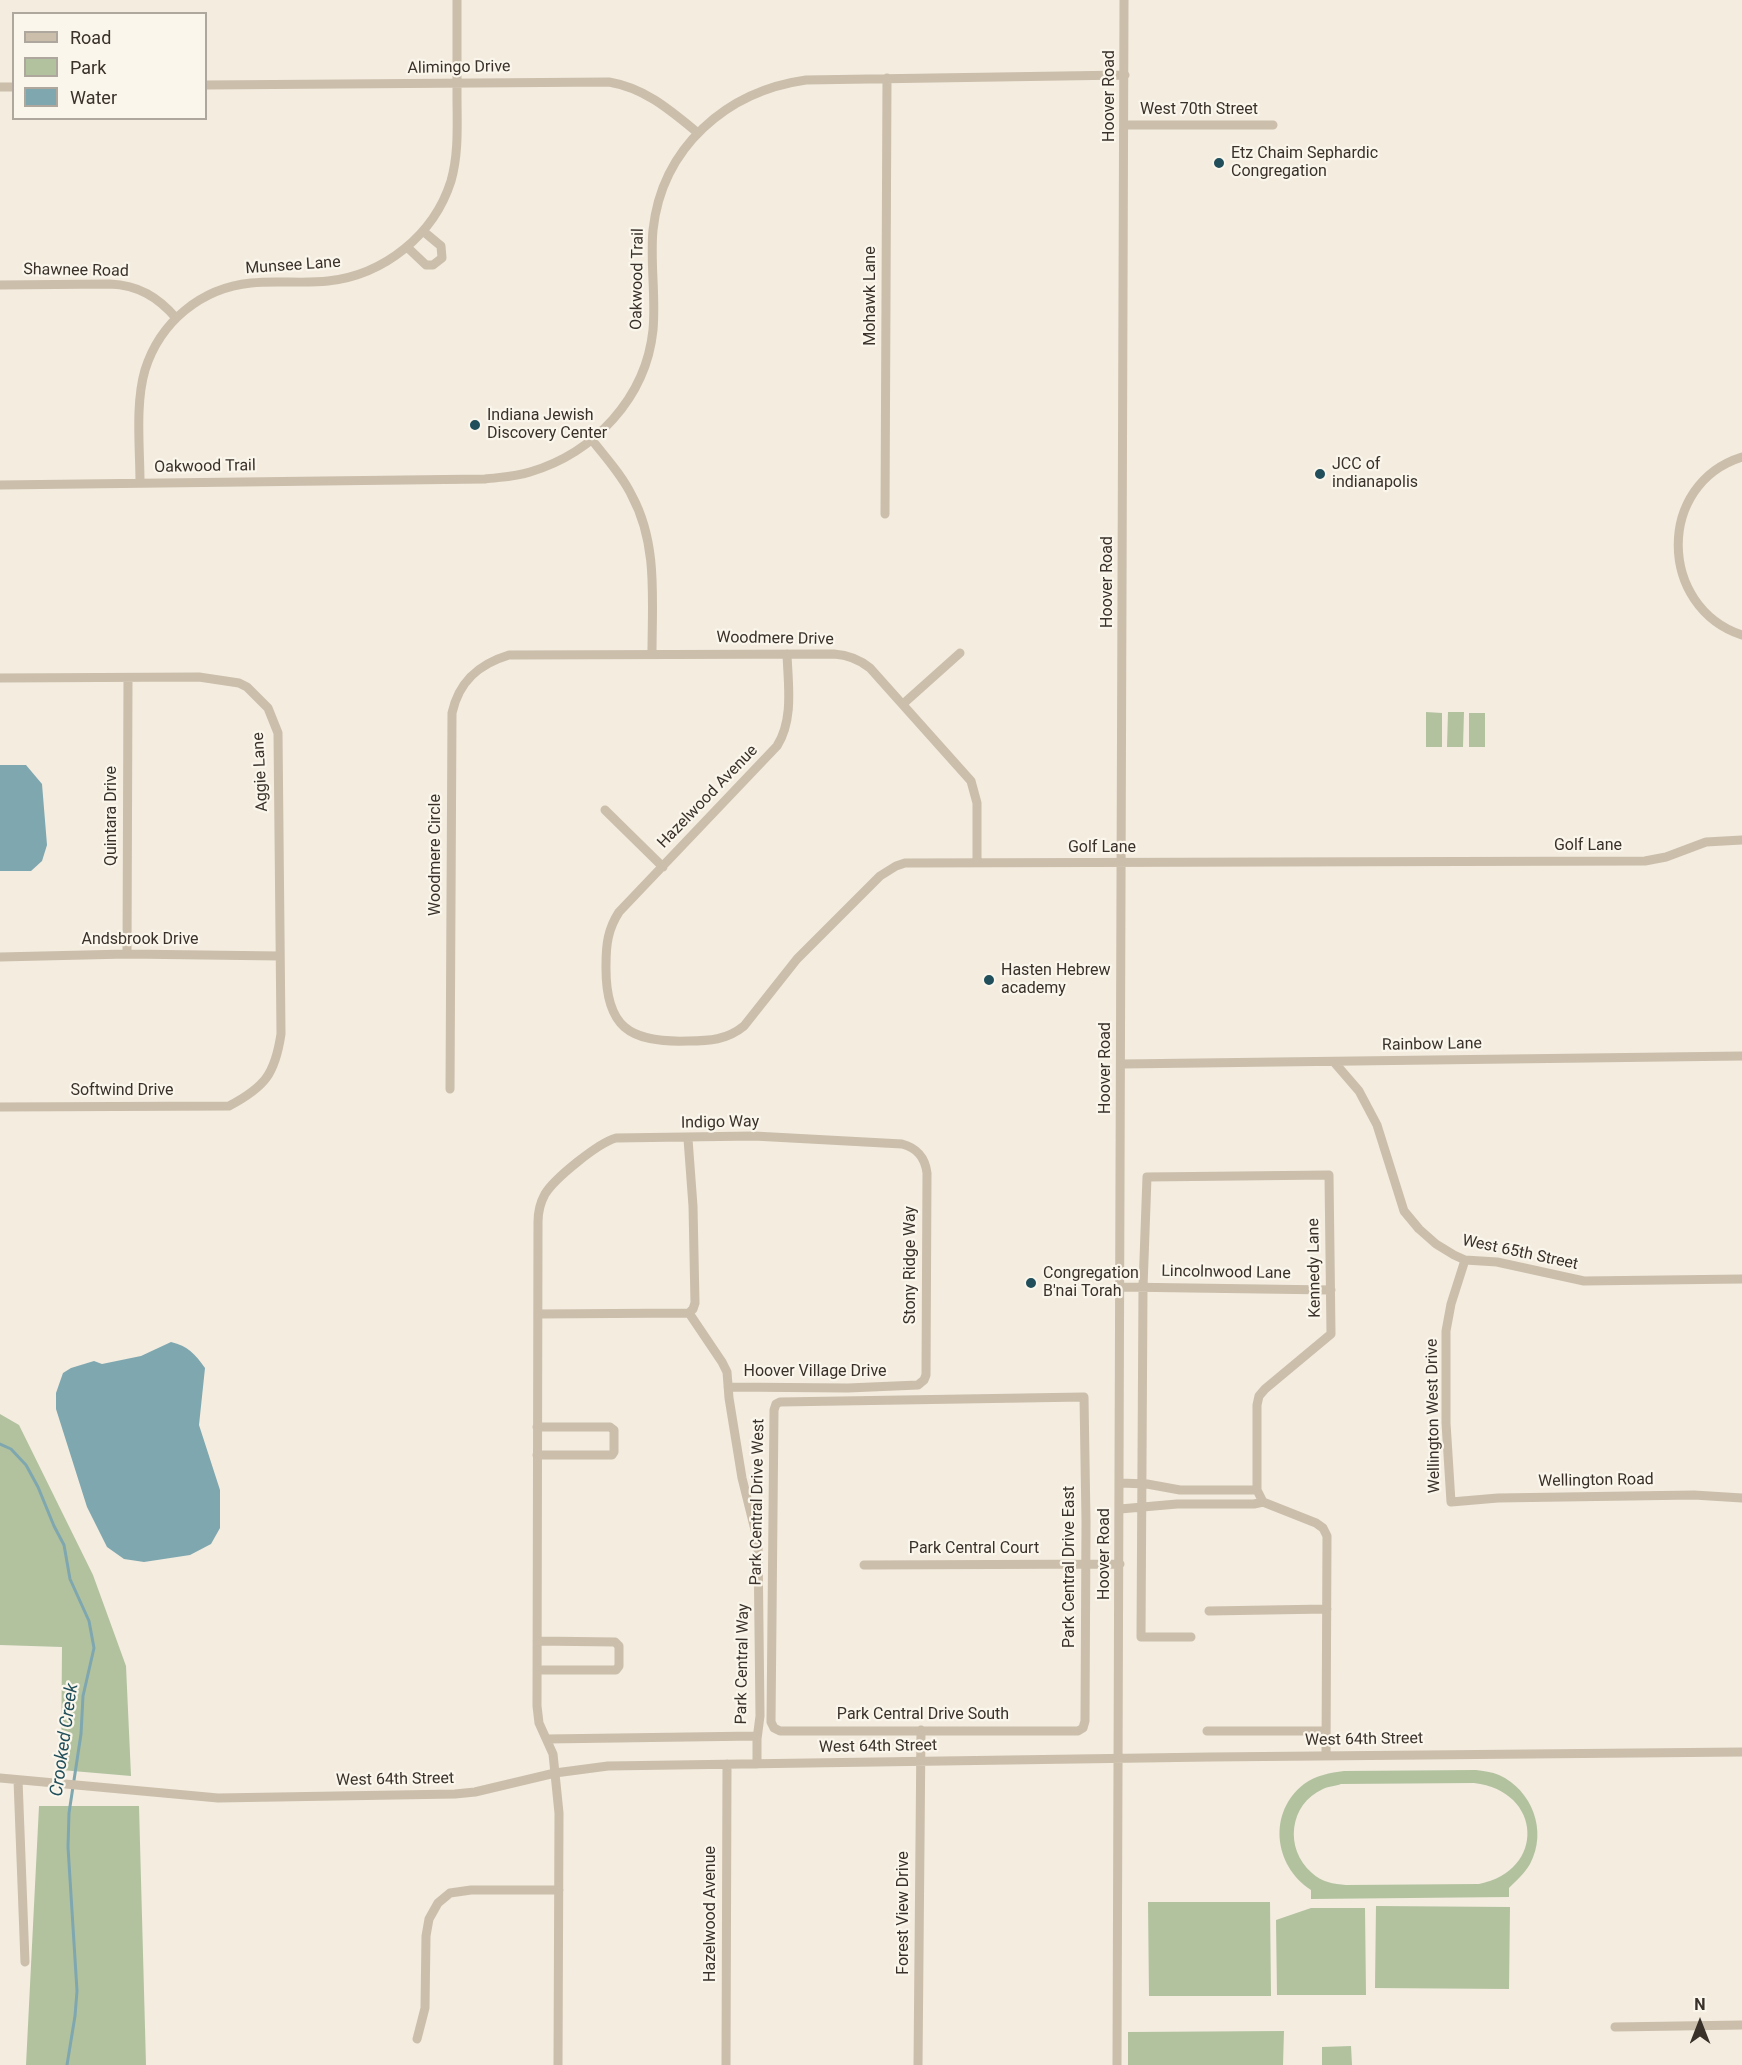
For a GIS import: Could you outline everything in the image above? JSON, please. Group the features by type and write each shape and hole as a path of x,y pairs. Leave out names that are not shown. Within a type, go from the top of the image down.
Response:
{"street":[{"name":"Munsee Lane","path":"140,483 143,379 154,348 176,318 197,301 213,292 235,285 253,282 317,282 343,279 373,269 407,247 423,231 442,201 453,172 457,141 457,0"},
{"name":"Hoover Road","path":"1117,2065 1124,0"},
{"name":"Oakwood Trail","path":"0,485 503,477 526,473 552,464 592,440 611,422 625,405 644,369 653,329 652,248 656,212 670,174 681,154 698,133 733,104 779,84 816,79 1125,75"},
{"name":"Mohawk Lane","path":"885,514 887,78"},
{"name":"Alimingo Drive","path":"207,85 590,81 618,84 656,99 698,133"},
{"name":"West 70th Street","path":"1125,125 1273,125"},
{"path":"407,247 426,265 439,262 442,258 441,246 423,231"},
{"name":"Shawnee Road","path":"0,285 124,285 137,288 157,298 176,318"},
{"path":"592,440 626,484 638,508 645,530 651,561 652,653"},
{"path":"1742,458 1719,468 1701,484 1693,495 1680,526 1677,554 1688,588 1701,606 1718,622 1742,635"},
{"path":"903,704 960,652"},
{"name":"Hazelwood Avenue","path":"606,944 610,927 619,912 780,742 788,717 787,654"},
{"name":"Woodmere Drive","path":"514,655 838,654 860,661 870,668 964,771 974,787 977,803 977,862"},
{"name":"Woodmere Circle","path":"450,1089 452,713 459,691 473,673 496,658 514,655"},
{"name":"Aggie Lane","path":"0,678 199,677 239,683 247,687 268,708 278,733 281,1034 277,1059 262,1083 242,1099"},
{"name":"Quintara Drive","path":"127,954 128,678"},
{"path":"605,810 663,867"},
{"name":"Golf Lane","path":"606,944 606,991 612,1009 623,1024 638,1036 661,1042 717,1040 733,1034 744,1026 797,959 887,870 915,861 1122,863 1645,861 1666,857 1706,843 1742,840"},
{"name":"Andsbrook Drive","path":"0,957 127,954 280,956"},
{"name":"Rainbow Lane","path":"1122,1064 1742,1056"},
{"name":"West 65th Street","path":"1334,1062 1359,1090 1377,1125 1404,1210 1419,1229 1436,1244 1465,1260 1497,1262 1584,1281 1742,1278"},
{"name":"Softwind Drive","path":"0,1107 228,1106 242,1099"},
{"name":"Indigo Way","path":"538,1314 538,1222 544,1195 556,1181 611,1139 754,1136 902,1144 916,1150"},
{"path":"558,2065 559,1812 553,1754 537,1713 538,1314 688,1313 693,1310 695,1303 693,1206 688,1139"},
{"name":"Stony Ridge Way","path":"916,1150 925,1163 927,1173 926,1375 923,1382"},
{"name":"Kennedy Lane","path":"1143,1287 1147,1177 1329,1175 1331,1334 1259,1396 1257,1405 1257,1490 1263,1502"},
{"name":"Wellington West Drive","path":"1451,1502 1446,1423 1446,1331 1451,1304 1465,1260"},
{"name":"Lincolnwood Lane","path":"1121,1287 1331,1290"},
{"path":"1143,1287 1141,1637 1191,1637"},
{"name":"Hoover Village Drive","path":"688,1313 722,1362 728,1387 778,1386 848,1389 918,1385 923,1382"},
{"name":"Park Central Way","path":"728,1387 742,1478 758,1542 760,1716 757,1764"},
{"name":"Park Central Drive East","path":"1074,1731 1083,1728 1085,1721 1084,1397"},
{"name":"Park Central Drive West","path":"774,1728 771,1722 771,1698 774,1410 776,1404 780,1402 1084,1397"},
{"path":"537,1427 610,1426 614,1430 612,1455 537,1455"},
{"path":"1120,1483 1180,1490 1257,1490"},
{"name":"Wellington Road","path":"1451,1502 1498,1498 1694,1495 1742,1498"},
{"path":"1120,1509 1177,1504 1263,1502 1316,1523 1323,1528 1327,1536 1326,1756"},
{"name":"Park Central Court","path":"864,1565 1120,1564"},
{"path":"1209,1611 1327,1609"},
{"path":"537,1641 617,1643 619,1646 616,1670 537,1670"},
{"name":"Park Central Drive South","path":"774,1728 780,1731 1074,1731"},
{"name":"Forest View Drive","path":"918,2065 921,1730"},
{"name":"West 64th Street","path":"1207,1731 1326,1731"},
{"path":"547,1739 757,1736"},
{"name":"West 64th Street","path":"0,1778 218,1798 455,1794 475,1792 555,1773 608,1766 1742,1752"},
{"name":"Hazelwood Avenue","path":"726,2065 727,1764"},
{"path":"18,1780 25,1962"},
{"path":"417,2039 425,2008 426,1936 429,1919 438,1903 450,1893 471,1890 559,1890"},
{"path":"1614,2027 1742,2025"}],"green space":[{"path":"1426,712 1442,713 1442,747 1426,747"},
{"path":"1448,712 1464,712 1463,747 1447,747"},
{"path":"1469,713 1485,713 1485,747 1469,747"},
{"path":"0,1414 19,1425 93,1575 126,1666 131,1776 61,1770 62,1647 0,1645"},
{"path":"1476,1770 1499,1775 1520,1791 1534,1813 1537,1838 1530,1864 1509,1888 1509,1897 1311,1899 1311,1890 1298,1879 1283,1853 1280,1823 1292,1796 1304,1784 1318,1776 1344,1771","holes":["1474,1783 1497,1789 1513,1800 1524,1815 1528,1832 1525,1848 1516,1864 1501,1876 1479,1884 1337,1884 1316,1876 1303,1863 1297,1852 1294,1840 1297,1816 1312,1796 1328,1787 1341,1784"]},
{"path":"39,1806 139,1806 146,2065 26,2065"},
{"path":"1148,1902 1270,1902 1271,1996 1149,1996"},
{"path":"1376,1906 1510,1907 1509,1989 1375,1988"},
{"path":"1311,1908 1365,1908 1366,1995 1277,1995 1276,1920"},
{"path":"1284,2031 1283,2065 1128,2065 1128,2032"},
{"path":"1351,2046 1352,2065 1322,2065 1322,2047"}],"water":[{"path":"0,765 26,765 42,784 47,845 42,861 31,871 0,871"},
{"path":"171,1342 191,1351 205,1368 199,1425 220,1490 220,1528 211,1544 190,1555 144,1562 124,1559 107,1547 87,1507 56,1409 56,1393 63,1373 71,1368 94,1361 102,1364 141,1356"}],"waterway":[{"name":"Crooked Creek","path":"0,1444 11,1449 26,1465 38,1487 64,1545 70,1579 89,1621 94,1648 83,1696 81,1734 69,1813 68,1847 77,1991 67,2065"}],"place":[{"name":"Etz Chaim Sephardic Congregation","path":"1219,163"},
{"name":"Indiana Jewish Discovery Center","path":"475,425"},
{"name":"JCC of indianapolis","path":"1320,474"},
{"name":"Hasten Hebrew academy","path":"989,980"},
{"name":"Congregation B'nai Torah","path":"1031,1283"}]}
